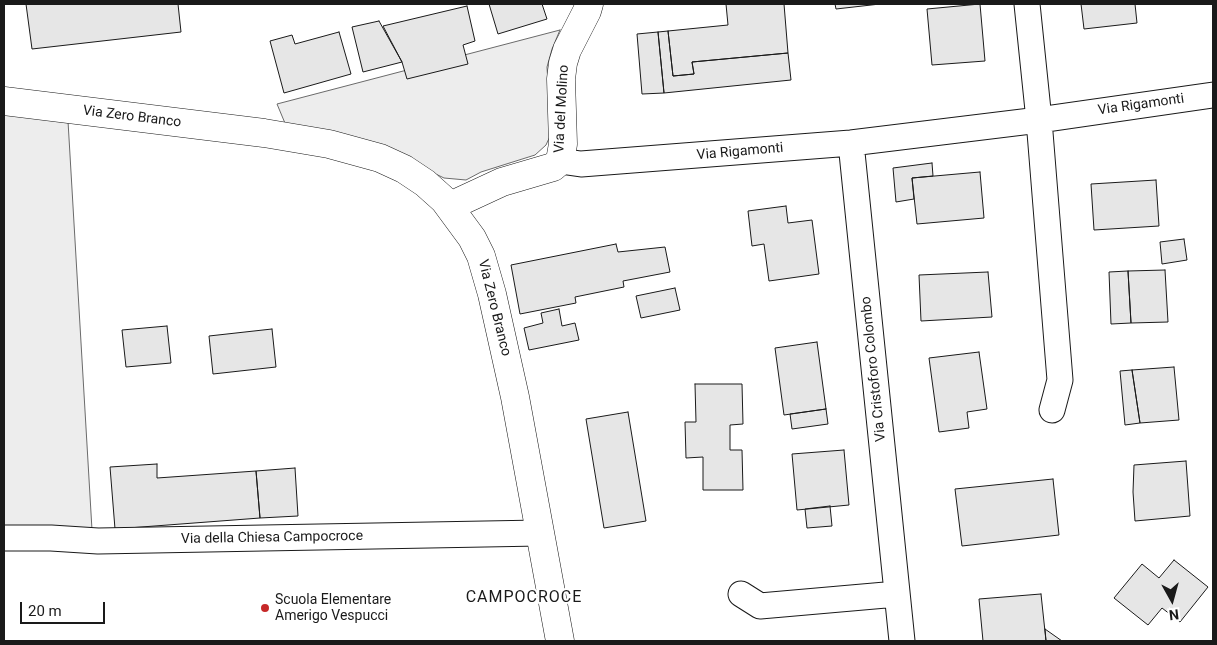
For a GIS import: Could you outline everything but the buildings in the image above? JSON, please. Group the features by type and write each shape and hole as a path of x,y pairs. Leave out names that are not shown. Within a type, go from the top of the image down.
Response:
{"street":[{"name":"Via del Molino","path":"560,160 562,144 561,78 563,63 567,50 589,4"},
{"path":"1027,4 1039,120 1060,380 1052,410"},
{"name":"Via Rigamonti","path":"560,160 581,164 851,143 1039,120 1213,95"},
{"name":"Via Zero Branco","path":"4,101 264,133 356,150 404,169 425,183 452,208 472,238 481,256 492,294 515,397 560,641"},
{"name":"Via Cristoforo Colombo","path":"851,143 902,641"},
{"path":"452,208 461,201 502,182 553,168 560,160"},
{"name":"Via della Chiesa Campocroce","path":"4,538 98,541 519,535 540,533"},
{"path":"741,594 760,606 897,594"}],"shaded area":[{"path":"560,30 547,67 551,134 546,145 535,155 481,172 466,180 444,178 415,164 287,128 277,104"},
{"path":"4,113 68,121 93,547 4,546"}],"place":[{"name":"Scuola Elementare Amerigo Vespucci","path":"265,608"}],"district":[{"name":"CAMPOCROCE","path":"524,598"}]}
